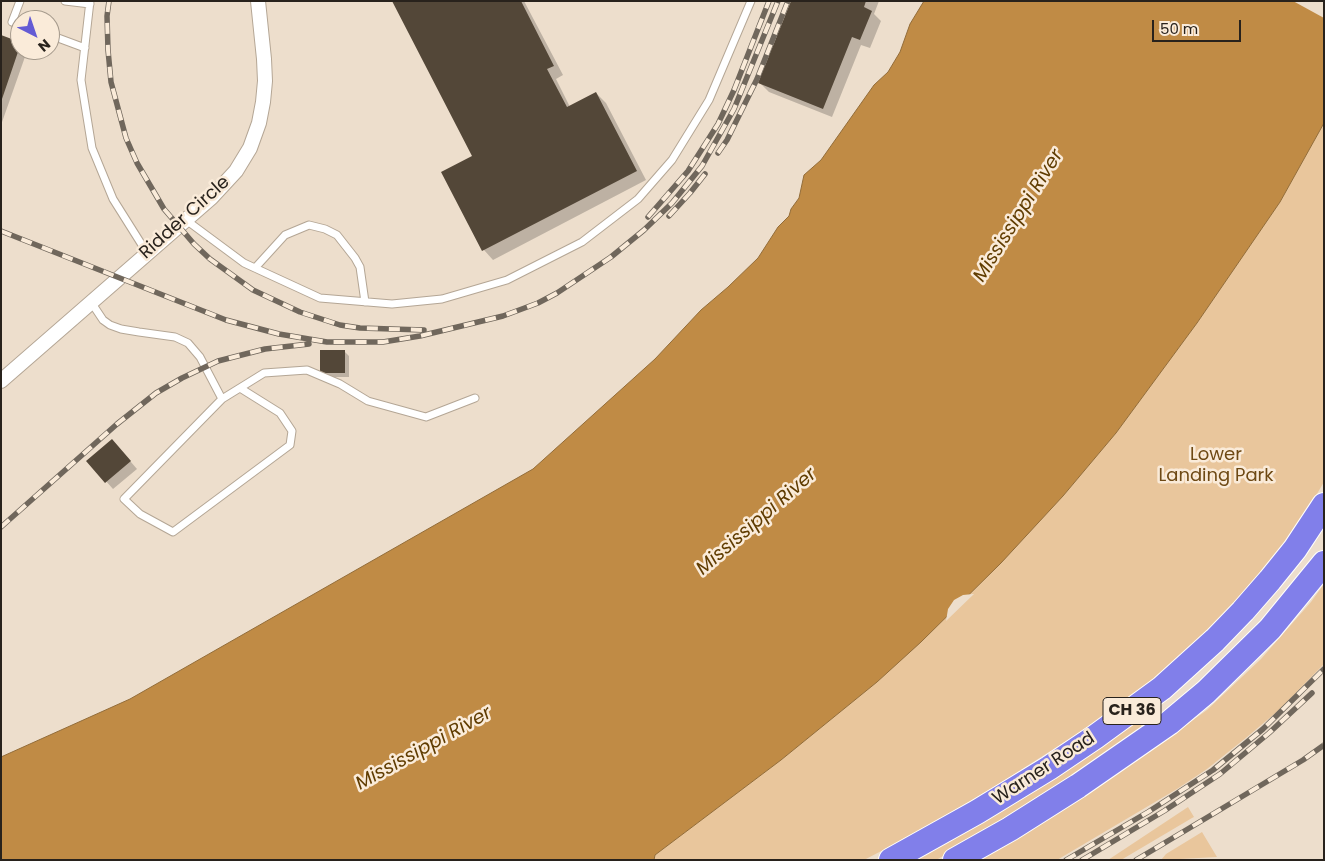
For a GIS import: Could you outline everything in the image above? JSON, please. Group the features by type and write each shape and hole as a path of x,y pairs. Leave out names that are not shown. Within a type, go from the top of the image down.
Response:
{"highway":[{"name":"Warner Road","path":"891,860 1033,778 1095,737 1162,688 1215,640 1249,605 1295,548 1324,505"},
{"name":"Warner Road","path":"955,860 1078,786 1169,723 1213,686 1270,629 1324,563"}],"street":[{"name":"Ridder Circle","path":"1,381 211,198 236,171 250,148 259,123 263,102 265,81 258,1"}],"lane":[{"path":"65,1 90,2 81,80 92,148 112,199 147,253"},
{"path":"186,220 244,263 320,298 392,304 442,299 506,280 582,242 638,199 672,160 709,100 751,1"},
{"path":"60,39 84,48"},
{"path":"255,268 285,235 309,225 325,229 337,235 360,267 364,302"},
{"path":"91,302 103,320 110,325 121,329 175,336 188,342 200,357 222,400"},
{"path":"240,388 280,413 292,431 290,446 173,532 140,514 124,499 222,400 240,388 264,373 307,370 340,384 368,401 426,417 475,398"}],"green space":[{"name":"Lower Landing Park","path":"1324,123 1324,482 1302,519 1238,599 1179,658 1104,717 997,785 914,834 864,860 654,860 655,855 781,760 877,682 973,591 1063,496 1116,433 1197,323 1280,202"},
{"path":"1324,584 1324,664 1279,710 1247,737 1207,769 1177,789 1057,860 980,860 1097,788 1207,710 1261,659 1311,602"},
{"path":"1137,718 1144,731 960,847 936,860 908,860"},
{"path":"1188,807 1194,817 1121,860 1108,860"},
{"path":"1202,832 1217,857 1161,860 1166,854"}],"water":[{"name":"Mississippi River","path":"924,1 1324,1 1324,123 1280,202 1197,323 1116,433 1063,496 1001,563 921,642 877,682 781,760 655,855 654,860 1,860 1,757 130,699 533,469 655,359 701,310 758,258 778,227 789,216 791,209 799,198 804,175 821,160 874,85 888,72 900,52 910,24"}],"pier":[{"path":"1293,1 1324,1 1324,18"},
{"path":"974,594 946,621 948,609 954,600 963,595"}],"building":[{"path":"392,1 521,1 554,66 547,69 567,107 596,92 637,171 482,251 441,172 472,156"},
{"path":"791,1 866,1 864,7 872,11 860,40 852,37 823,109 758,83"},
{"path":"1,35 10,38 10,60 15,60 2,99"},
{"path":"320,350 345,350 345,373 320,373"},
{"path":"112,439 131,461 105,483 86,461"}],"railway":[{"path":"109,1 107,16 111,82 126,138 137,163 164,209 194,244 210,259 253,290 300,312 340,325 360,328 424,330"},
{"path":"648,217 688,171 718,124 734,90 769,1"},
{"path":"1,231 226,320 279,334 327,342 383,342 420,336 503,316 538,303 557,293 611,257 644,230 672,203 702,166 734,109 778,1"},
{"path":"718,153 727,140 757,79 788,1"},
{"path":"669,216 705,174"},
{"path":"1,527 117,424 156,393 218,361 265,349 309,344"},
{"path":"1066,860 1148,812 1213,770 1263,729 1324,669"},
{"path":"1082,860 1164,811 1220,774 1269,733 1312,693"},
{"path":"1136,860 1303,760 1324,745"}]}
